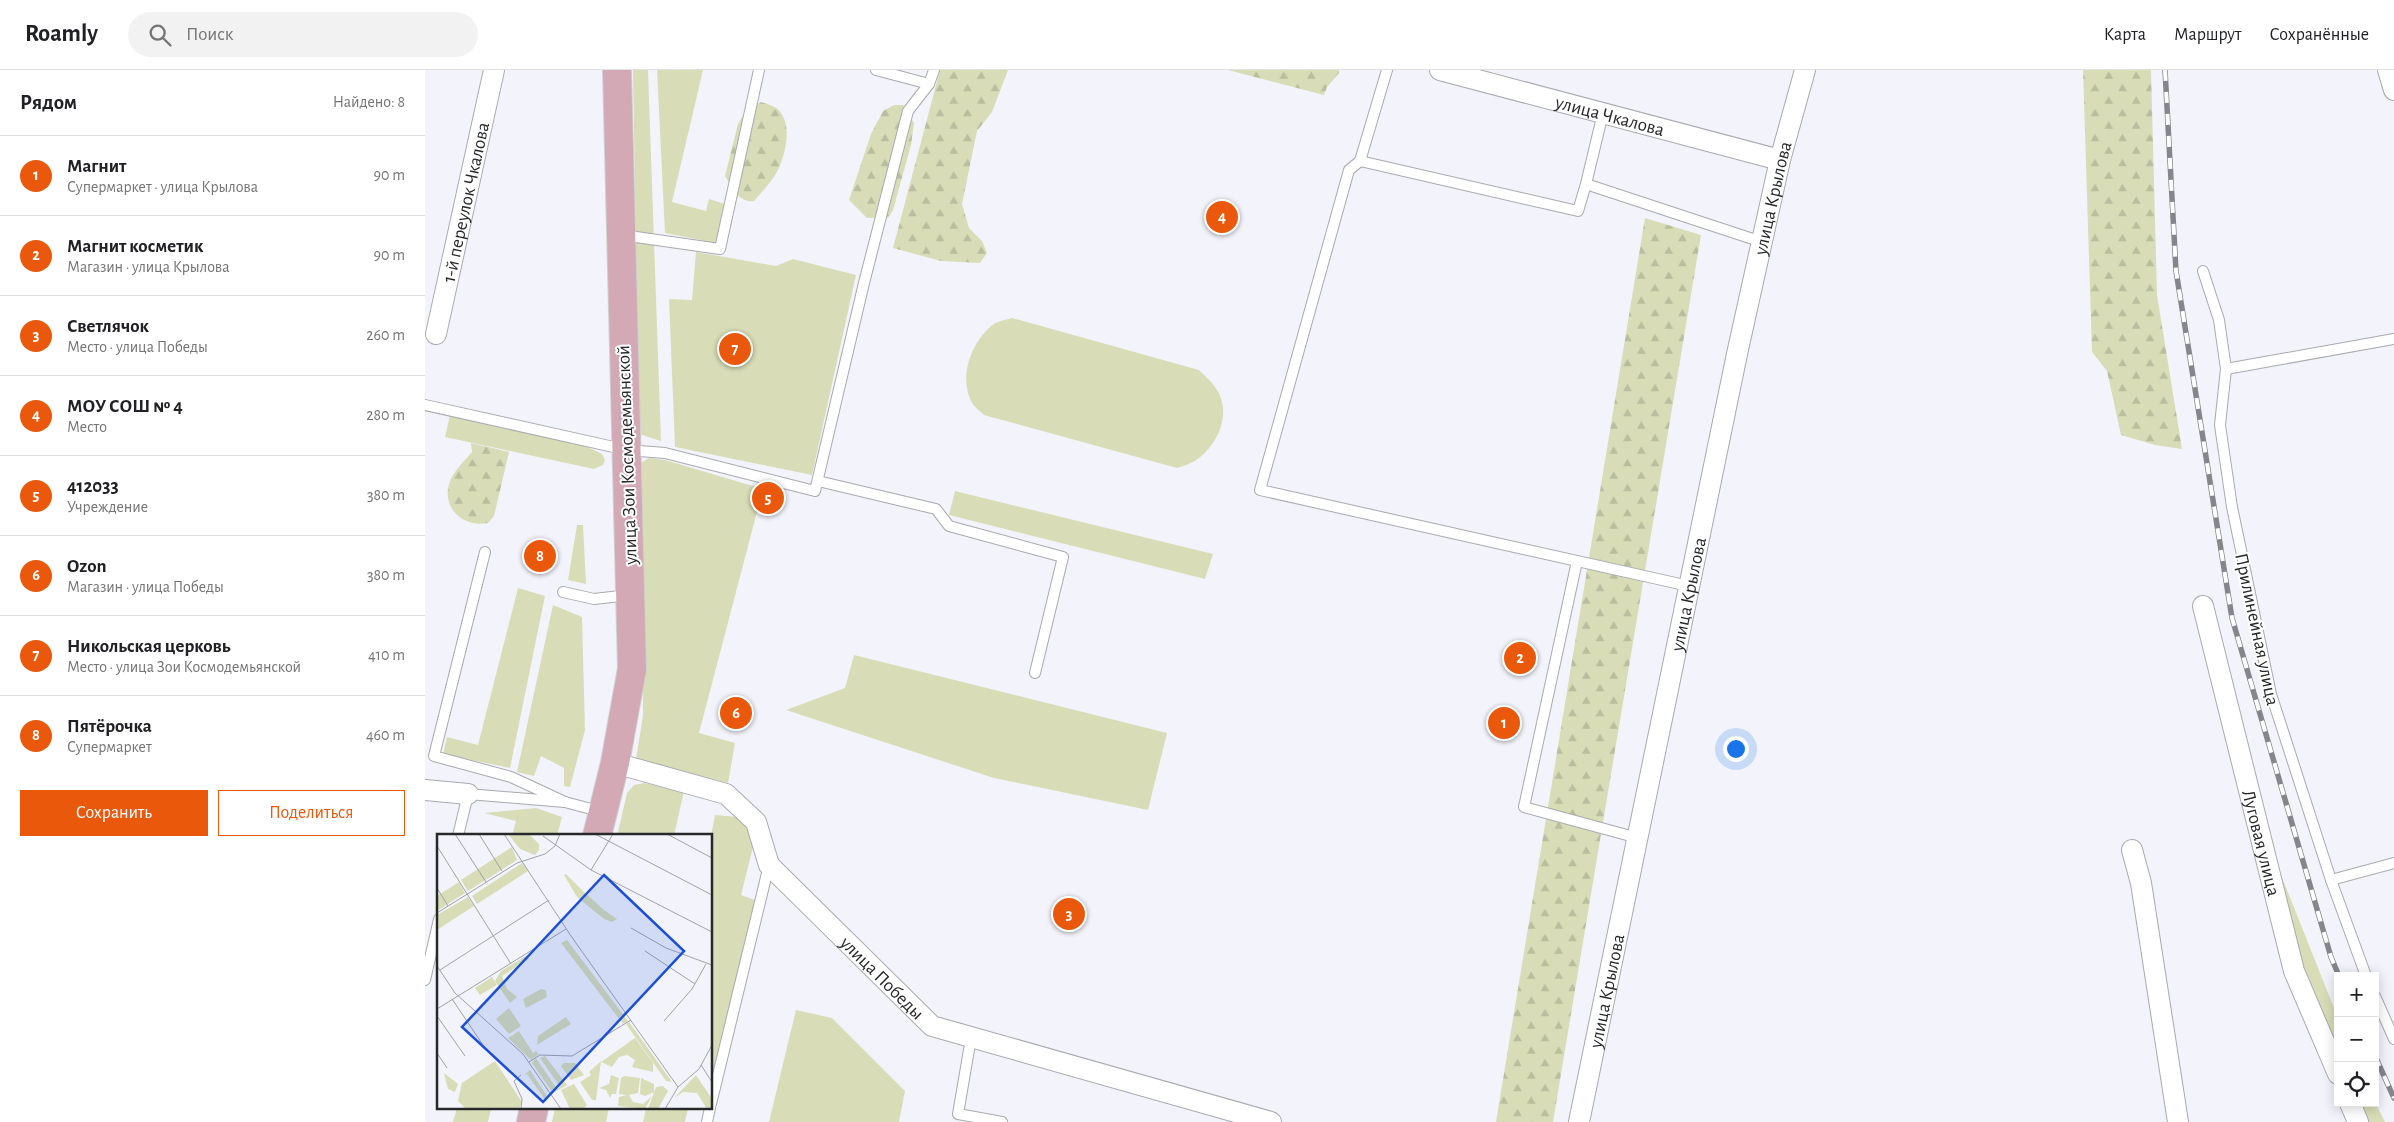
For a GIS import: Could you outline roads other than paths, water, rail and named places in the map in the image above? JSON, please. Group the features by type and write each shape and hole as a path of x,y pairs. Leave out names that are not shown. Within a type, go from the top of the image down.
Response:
{"main road":[{"name":"улица Зои Космодемьянской","path":"599,824 615,763 632,669 617,70"}],"street":[{"name":"1-й переулок Чкалова","path":"436,334 494,70"},
{"name":"улица Чкалова","path":"1440,70 1780,160"},
{"name":"улица Крылова","path":"1579,1122 1762,242 1780,160 1805,70"},
{"path":"2388,70 2394,90"},
{"name":"Луговая улица","path":"2203,606 2293,970 2334,1065"},
{"name":"улица Победы","path":"615,763 726,794 756,822 769,865 932,1026 1271,1122"},
{"path":"425,790 469,794"},
{"path":"2132,850 2141,883 2178,1122"},
{"path":"2352,1107 2358,1122"}],"lane":[{"path":"620,235 720,249 759,70"},
{"path":"876,70 929,84"},
{"path":"425,405 627,450 665,453 815,491 865,276 909,111 929,84 934,70"},
{"path":"1387,70 1360,162 1349,170 1260,490 1689,586"},
{"path":"1360,162 1578,211 1603,113"},
{"path":"1586,184 1762,242"},
{"name":"Прилинейная улица","path":"2203,272 2219,320 2226,369 2220,425 2232,507 2271,694 2331,880 2365,972"},
{"path":"2226,369 2394,339"},
{"path":"817,481 937,509 949,526 1063,557 1035,673"},
{"path":"485,552 434,756 511,777 565,802 599,824"},
{"path":"1577,561 1524,807 1637,838"},
{"path":"563,592 594,599 630,595"},
{"path":"459,834 469,794 565,802"},
{"path":"2331,880 2394,863"},
{"path":"713,1096 769,865"},
{"path":"425,980 437,928"},
{"path":"2379,1005 2394,1039"},
{"path":"971,1038 958,1114 1002,1122"}],"railway":[{"path":"2165,70 2176,271 2232,618 2331,957 2337,972"},
{"path":"2378,1062 2394,1098"}],"place":[{"name":"МОУ СОШ № 4","path":"1222,217"},
{"name":"Никольская церковь","path":"735,349"},
{"name":"412033","path":"768,498"},
{"name":"Пятёрочка","path":"540,556"},
{"name":"Магнит косметик","path":"1520,658"},
{"name":"Ozon","path":"736,713"},
{"name":"Магнит","path":"1504,723"},
{"name":"Светлячок","path":"1069,914"}]}
